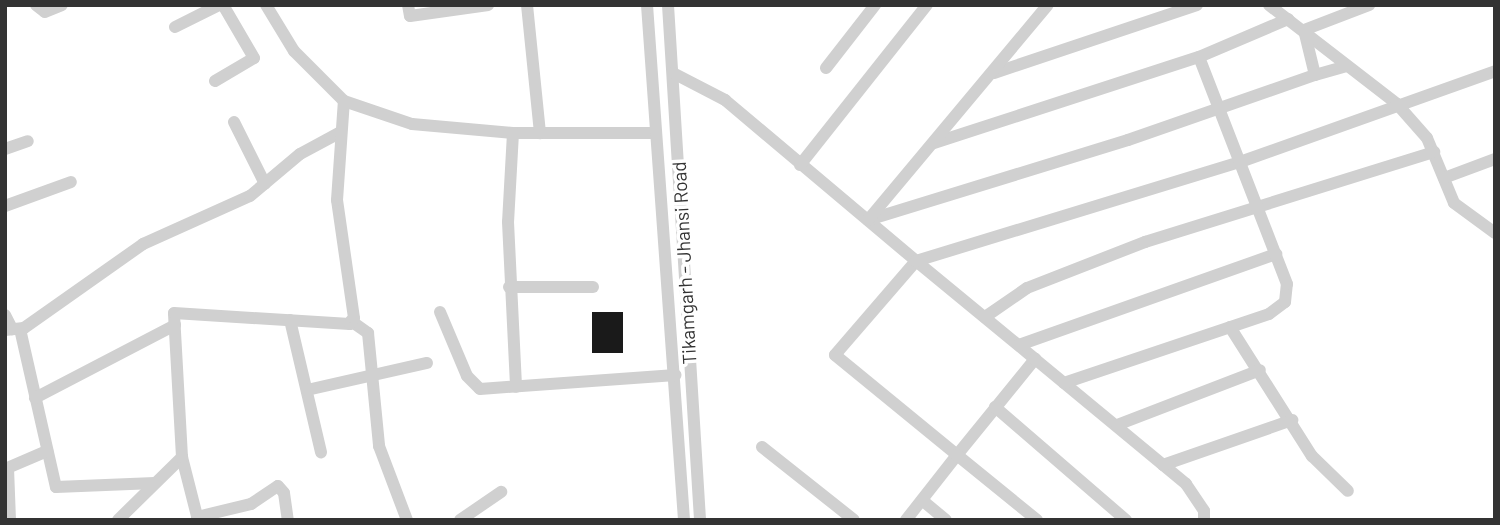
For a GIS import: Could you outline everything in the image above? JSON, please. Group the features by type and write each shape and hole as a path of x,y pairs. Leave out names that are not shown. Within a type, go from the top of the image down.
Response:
{"street":[{"path":"36,5 45,12 62,5"},
{"path":"175,27 221,5 254,58 215,80"},
{"path":"266,5 294,51 344,101 412,124 513,133 654,133"},
{"path":"408,5 410,16 488,5"},
{"path":"527,5 540,133"},
{"path":"647,5 654,133 675,375 684,520"},
{"name":"Tikamgarh - Jhansi Road","path":"668,5 700,520"},
{"path":"826,68 875,5"},
{"path":"800,165 927,5"},
{"path":"868,220 995,73 1048,5"},
{"path":"995,73 1196,5"},
{"path":"1269,5 1397,104 1434,152 1444,178 1465,214 1495,233"},
{"path":"1304,30 1368,5"},
{"path":"934,143 1199,57 1288,19"},
{"path":"1304,30 1315,75"},
{"path":"1064,383 1269,314 1284,302 1287,284 1199,57"},
{"path":"868,220 1220,110 1347,66"},
{"path":"1037,520 835,355 916,261 1240,162 1495,71"},
{"path":"673,73 725,100 800,165 1117,425 1195,495 1204,520"},
{"path":"344,101 339,133 337,200 351,321"},
{"path":"234,122 265,184"},
{"path":"13,329 143,244 250,196 300,154 339,133"},
{"path":"513,133 509,287 516,387"},
{"path":"5,149 28,141"},
{"path":"985,317 1027,288 1079,267 1434,152"},
{"path":"1444,178 1495,159"},
{"path":"5,206 71,182"},
{"path":"659,191 679,190"},
{"path":"1019,345 1276,254"},
{"path":"509,287 593,287"},
{"path":"440,312 475,387 516,387 675,375"},
{"path":"288,520 284,493 278,486 251,503 197,518 182,457 174,313 351,321 367,330 374,375 379,446 407,520"},
{"path":"5,315 13,329 35,398 47,451 60,488 155,483"},
{"path":"290,320 321,452"},
{"path":"35,398 175,325"},
{"path":"1230,327 1292,420 1312,456 1348,491"},
{"path":"906,520 1035,359"},
{"path":"307,390 427,363"},
{"path":"1117,425 1260,370"},
{"path":"995,408 1126,520"},
{"path":"1163,465 1292,420"},
{"path":"762,447 854,520"},
{"path":"10,520 7,469 47,451"},
{"path":"118,520 182,457"},
{"path":"460,520 501,492"},
{"path":"922,500 946,520"}],"building":[{"path":"592,312 623,312 623,353 592,353"}]}
